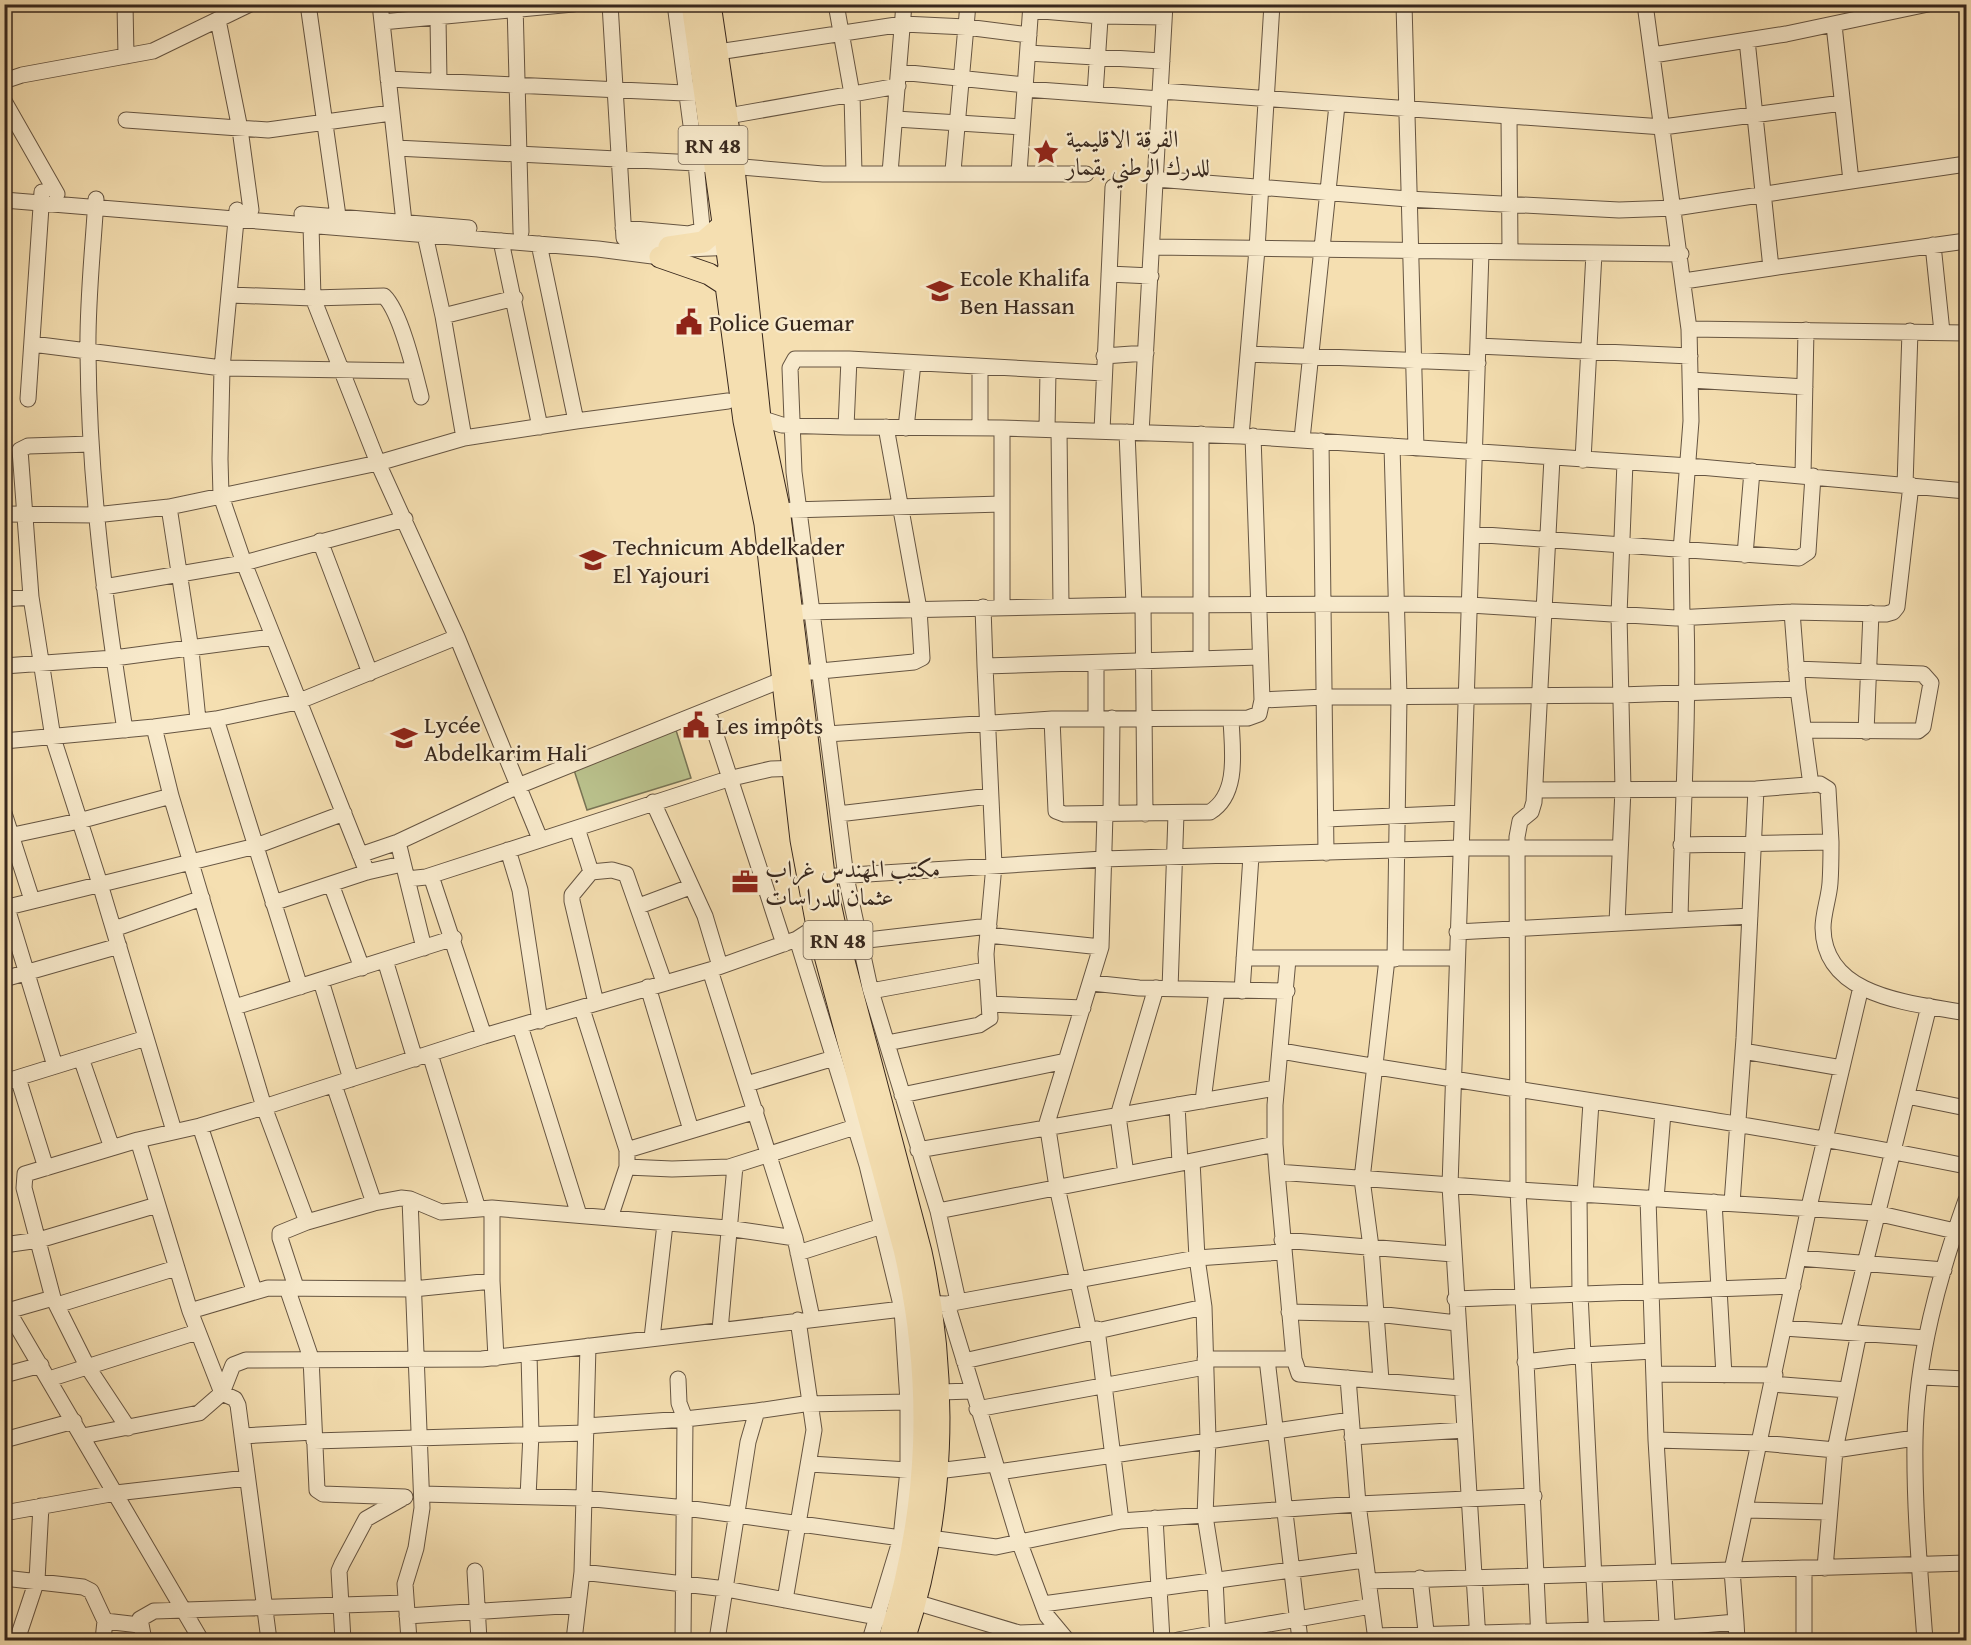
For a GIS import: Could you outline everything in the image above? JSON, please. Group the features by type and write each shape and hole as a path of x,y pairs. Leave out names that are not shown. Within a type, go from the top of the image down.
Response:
{"highway":[{"name":"RN 48","path":"692,4 697,93 715,166 733,261 765,524 800,674"},
{"name":"RN 48","path":"710,4 728,116 715,166 723,224 733,261 752,420 790,510 802,612 795,760 801,840 817,926 825,997 889,1221 931,1303 924,1385 915,1602 904,1641"},
{"path":"664,252 703,242 723,224"},
{"path":"664,252 709,274 733,261"},
{"name":"RN 48","path":"795,760 931,1303 940,1392 937,1470 916,1537 886,1619 889,1641"}],"street":[{"path":"4,6 10,4"},
{"path":"125,4 126,56"},
{"path":"4,81 22,75 163,47 224,13 250,4"},
{"path":"308,4 327,122 338,216"},
{"path":"380,4 404,222"},
{"path":"382,22 438,18 515,7 573,4"},
{"path":"610,4 624,235"},
{"path":"388,79 517,83 697,93 675,4"},
{"path":"836,4 852,94 854,173"},
{"path":"890,173 904,4"},
{"path":"953,171 968,4"},
{"path":"827,734 1052,719 1231,719 1257,716 1261,711 1247,436 1248,354 1272,4"},
{"path":"1404,4 1416,448"},
{"path":"1645,4 1681,254 1689,329 1689,466 1681,551 1688,693 1682,788 1680,920"},
{"path":"1653,55 1834,25 1928,4"},
{"path":"515,7 520,232"},
{"path":"1019,173 1031,7 1165,10 1146,353 1134,432 1143,662 1145,814"},
{"path":"1095,94 1100,10"},
{"path":"224,13 240,129 241,212 222,368 221,496 297,702 367,872"},
{"path":"438,18 439,81"},
{"path":"718,51 903,24 966,27 1029,35"},
{"path":"1834,25 1851,181"},
{"path":"1747,40 1771,268"},
{"path":"1028,53 1162,61"},
{"path":"728,116 852,94 899,79 963,78 1095,94 1264,99 1663,127 1755,117 1842,103"},
{"path":"4,101 46,196 28,399"},
{"path":"1302,439 1337,105"},
{"path":"126,120 268,130 391,113"},
{"path":"1509,117 1510,252"},
{"path":"896,118 1022,127"},
{"path":"396,148 854,173 953,171 1086,174"},
{"path":"1156,179 1408,199 1603,210 1674,208 1966,164"},
{"path":"4,189 96,202 338,216 520,232 689,234 699,231 715,166"},
{"path":"1102,431 1113,187"},
{"path":"4,200 46,196"},
{"path":"96,202 88,352 91,444 95,515 125,730"},
{"path":"241,212 311,225 664,252 733,261"},
{"path":"311,225 312,298 378,463 457,637 540,840"},
{"path":"425,235 443,316 464,438"},
{"path":"624,235 664,252"},
{"path":"501,241 515,298 540,427"},
{"path":"1684,281 1966,241"},
{"path":"539,244 576,421"},
{"path":"1933,245 1942,332"},
{"path":"1153,248 1409,253 1681,254"},
{"path":"1478,1636 1476,1578 1455,1299 1450,1186 1455,958 1468,696 1481,252"},
{"path":"1583,460 1594,253"},
{"path":"1108,274 1151,276"},
{"path":"230,296 312,298 384,296 390,304 421,397"},
{"path":"443,316 515,298"},
{"path":"1689,329 1966,333"},
{"path":"1472,534 1794,559 1806,556 1808,476 1806,330"},
{"path":"802,612 1061,606 1397,604 1470,605 1684,617 1792,612 1890,613 1897,607 1908,485 1910,332"},
{"path":"32,344 222,368 414,371"},
{"path":"1478,346 1690,356"},
{"path":"1104,356 1146,353"},
{"path":"1248,354 1478,363"},
{"path":"1002,504 790,510 789,372 793,361 849,359 1104,373"},
{"path":"846,427 849,359"},
{"path":"906,428 913,363"},
{"path":"980,367 980,428"},
{"path":"1048,370 1061,606"},
{"path":"1690,380 1805,387"},
{"path":"4,514 95,515 169,507 378,463 464,438 728,401"},
{"path":"752,420 782,425 1002,428 1302,439 1689,466 1966,491"},
{"path":"360,855 398,842 518,786 800,674 920,660 923,653 919,609 886,428"},
{"path":"1002,428 1002,607"},
{"path":"1201,434 1201,659"},
{"path":"1321,441 1326,853"},
{"path":"91,444 28,446 20,450 31,597 39,661 53,738 114,929 174,1131"},
{"path":"1381,1380 1371,1247 1362,1179 1391,959 1398,850 1399,697 1392,446"},
{"path":"1539,1635 1518,1190 1517,848 1518,826 1521,819 1533,810 1535,790 1552,458"},
{"path":"1617,923 1623,789 1619,615 1625,462"},
{"path":"1744,555 1752,471"},
{"path":"169,507 191,650 198,720"},
{"path":"104,587 244,563 405,519"},
{"path":"320,541 370,673"},
{"path":"4,599 31,597"},
{"path":"887,1043 983,1023 990,1018 985,970 994,865 983,608"},
{"path":"1792,612 1798,689 1811,785"},
{"path":"1866,732 1871,613"},
{"path":"4,666 39,661 114,658 191,650 272,637"},
{"path":"4,741 154,727 216,718 297,702 457,637"},
{"path":"986,666 1259,657"},
{"path":"1096,664 1096,718"},
{"path":"1796,669 1923,674 1931,683 1922,730 1903,733 1804,730"},
{"path":"800,674 827,734 846,877 871,991 938,1211 931,1303 908,1402 908,1470 916,1537"},
{"path":"1262,700 1325,697 1620,695 1798,689"},
{"path":"627,1167 701,1169 735,1166 862,1122 834,1058 825,997 791,941 728,779 708,711"},
{"path":"216,718 300,987"},
{"path":"1112,718 1108,814 1103,859 1101,947 1047,1128 1057,1187 1105,1383 1121,1521"},
{"path":"1052,719 1056,810 1064,814 1176,814 1210,813 1224,797 1232,769 1231,719"},
{"path":"154,727 171,796 264,1107 307,1222"},
{"path":"407,879 431,876 653,802 795,760"},
{"path":"1535,790 1756,789 1822,784 1828,789 1831,842 1830,881 1823,929 1825,947 1838,969 1862,987 1881,995 1966,1013"},
{"path":"1732,1203 1739,1124 1756,789"},
{"path":"8,836 79,821 171,796"},
{"path":"838,814 990,796"},
{"path":"653,802 705,916 715,968 747,1084 798,1253 814,1430 800,1524 785,1600"},
{"path":"4,813 8,836 32,900"},
{"path":"55,1066 6,908 256,846 344,813"},
{"path":"1326,819 1462,813"},
{"path":"1126,1174 1118,1116 1163,988 1176,858 1176,814"},
{"path":"577,828 591,872"},
{"path":"398,842 424,948"},
{"path":"1681,845 1831,842"},
{"path":"824,875 846,877 1103,859 1461,848 1620,848"},
{"path":"508,850 520,890 540,1021"},
{"path":"1242,991 1251,856"},
{"path":"273,903 367,872 402,864"},
{"path":"610,1218 627,1167 627,1150 589,1006 594,968 572,895 591,872 612,870 626,874 664,982"},
{"path":"431,876 454,938 484,1036"},
{"path":"331,884 362,968"},
{"path":"639,906 690,887"},
{"path":"114,929 202,898"},
{"path":"1457,932 1750,916"},
{"path":"128,1428 87,1366 55,1302 23,1178 26,1174 138,1140 200,1126 264,1107 484,1036 715,968 791,941 817,926"},
{"path":"860,941 989,930 1101,947"},
{"path":"235,1007 454,938"},
{"path":"4,979 119,946"},
{"path":"1244,958 1455,958"},
{"path":"1288,959 1287,991 1276,1088 1275,1144 1293,1359 1299,1374 1461,1388"},
{"path":"385,960 415,1059"},
{"path":"871,991 985,970"},
{"path":"321,981 351,1079"},
{"path":"1092,983 1163,988 1287,991"},
{"path":"648,987 691,1130"},
{"path":"1737,1641 1732,1570 1761,1443 1809,1207 1862,987"},
{"path":"1203,1101 1217,990"},
{"path":"989,1004 1083,1008"},
{"path":"1825,1568 1835,1450 1847,1390 1853,1333 1865,1263 1929,1006"},
{"path":"520,1026 579,1215"},
{"path":"46,1168 11,1080 146,1038"},
{"path":"1281,1051 1826,1138 1966,1166"},
{"path":"1743,1051 1842,1068"},
{"path":"430,1054 485,1209 496,1358"},
{"path":"81,1058 112,1148"},
{"path":"747,1084 834,1058"},
{"path":"902,1095 1066,1061"},
{"path":"334,1085 374,1203"},
{"path":"918,1150 1276,1088"},
{"path":"1907,1096 1966,1108"},
{"path":"1591,1102 1582,1195 1580,1294 1597,1635"},
{"path":"1176,1105 1186,1162 1204,1307 1208,1439 1205,1516 1215,1579 1218,1638"},
{"path":"627,1150 756,1111"},
{"path":"1663,1113 1652,1199 1650,1291 1656,1440 1668,1634"},
{"path":"200,1126 254,1290"},
{"path":"138,1140 196,1332 222,1393 235,1399 238,1405 269,1641"},
{"path":"938,1211 1275,1144"},
{"path":"720,1330 735,1166"},
{"path":"1277,1172 1582,1195 1809,1207 1876,1213 1955,1231"},
{"path":"410,1199 414,1360 422,1491 419,1536 406,1578 410,1641"},
{"path":"405,1497 319,1493 316,1487 311,1358 291,1288 280,1238 284,1231 374,1203 410,1199 441,1212 485,1209 579,1215 728,1228 795,1238"},
{"path":"1925,1641 1919,1565 1915,1438 1926,1338 1955,1231 1966,1200"},
{"path":"1714,1202 1717,1288 1724,1375"},
{"path":"4,1245 39,1240 157,1205"},
{"path":"798,1253 889,1221"},
{"path":"652,1338 665,1224"},
{"path":"83,1436 199,1413 222,1393 230,1369 239,1362 311,1358 414,1360 496,1358 931,1303 1282,1246 1371,1247 1453,1254"},
{"path":"1799,1258 1944,1270"},
{"path":"177,1268 55,1302 6,1309 83,1436 201,1641"},
{"path":"190,1311 254,1290 413,1289 492,1281"},
{"path":"1455,1299 1792,1286"},
{"path":"931,1303 964,1360 1019,1541 1045,1610 1067,1641"},
{"path":"964,1360 1204,1307"},
{"path":"1289,1312 1377,1314 1457,1323"},
{"path":"1784,1328 1926,1338"},
{"path":"49,1379 196,1332"},
{"path":"577,1640 582,1572 588,1346"},
{"path":"1525,1362 1583,1355 1653,1351"},
{"path":"528,1497 531,1434 529,1354"},
{"path":"1267,1359 1300,1641"},
{"path":"977,1408 1205,1363 1293,1359"},
{"path":"4,1375 41,1365"},
{"path":"1654,1374 1724,1375 1847,1390"},
{"path":"1922,1377 1966,1379"},
{"path":"1348,1378 1358,1504 1375,1638 1668,1634 1736,1622"},
{"path":"678,1379 679,1403 685,1419 686,1584 683,1641"},
{"path":"940,1392 972,1391"},
{"path":"242,1436 419,1437 531,1434 586,1430 810,1404 908,1402"},
{"path":"717,1641 748,1442 757,1411"},
{"path":"937,1470 996,1468 1113,1454 1351,1420"},
{"path":"4,1440 74,1421"},
{"path":"1352,1437 1465,1430"},
{"path":"1656,1440 1761,1443 1835,1450 1915,1438"},
{"path":"810,1464 908,1470"},
{"path":"4,1513 116,1493 247,1479"},
{"path":"343,1641 339,1571 362,1524 372,1514 422,1491 584,1498 686,1508 990,1547 1010,1545 1019,1541 1121,1521 1358,1504 1534,1496"},
{"path":"17,1641 37,1580 41,1506"},
{"path":"1745,1510 1828,1512"},
{"path":"1155,1518 1161,1641"},
{"path":"1045,1610 1215,1579 1364,1560"},
{"path":"1368,1581 1966,1563"},
{"path":"1804,1568 1804,1641"},
{"path":"475,1571 479,1641"},
{"path":"582,1572 726,1589 886,1619 870,1641"},
{"path":"4,1578 37,1580 87,1588 105,1621 104,1641"},
{"path":"1420,1578 1427,1637"},
{"path":"915,1602 1019,1633 1047,1636 1045,1610"},
{"path":"144,1641 139,1624 143,1615 149,1612 183,1609 264,1608 341,1603 407,1609 477,1610 578,1605"},
{"path":"1178,1641 1218,1638 1371,1606"},
{"path":"105,1621 139,1624"}],"green space":[{"path":"675,727 691,778 587,810 573,767"}],"place":[{"name":"الفرقة الاقليمية للدرك الوطني بقمار","path":"1046,152"},
{"name":"Ecole Khalifa Ben Hassan","path":"940,291"},
{"name":"Police Guemar","path":"689,322"},
{"name":"Technicum Abdelkader El Yajouri","path":"593,560"},
{"name":"Les impôts","path":"696,725"},
{"name":"Lycée Abdelkarim Hali","path":"404,738"},
{"name":"مكتب المهندس غراب عثمان للدراسات","path":"745,882"}]}
